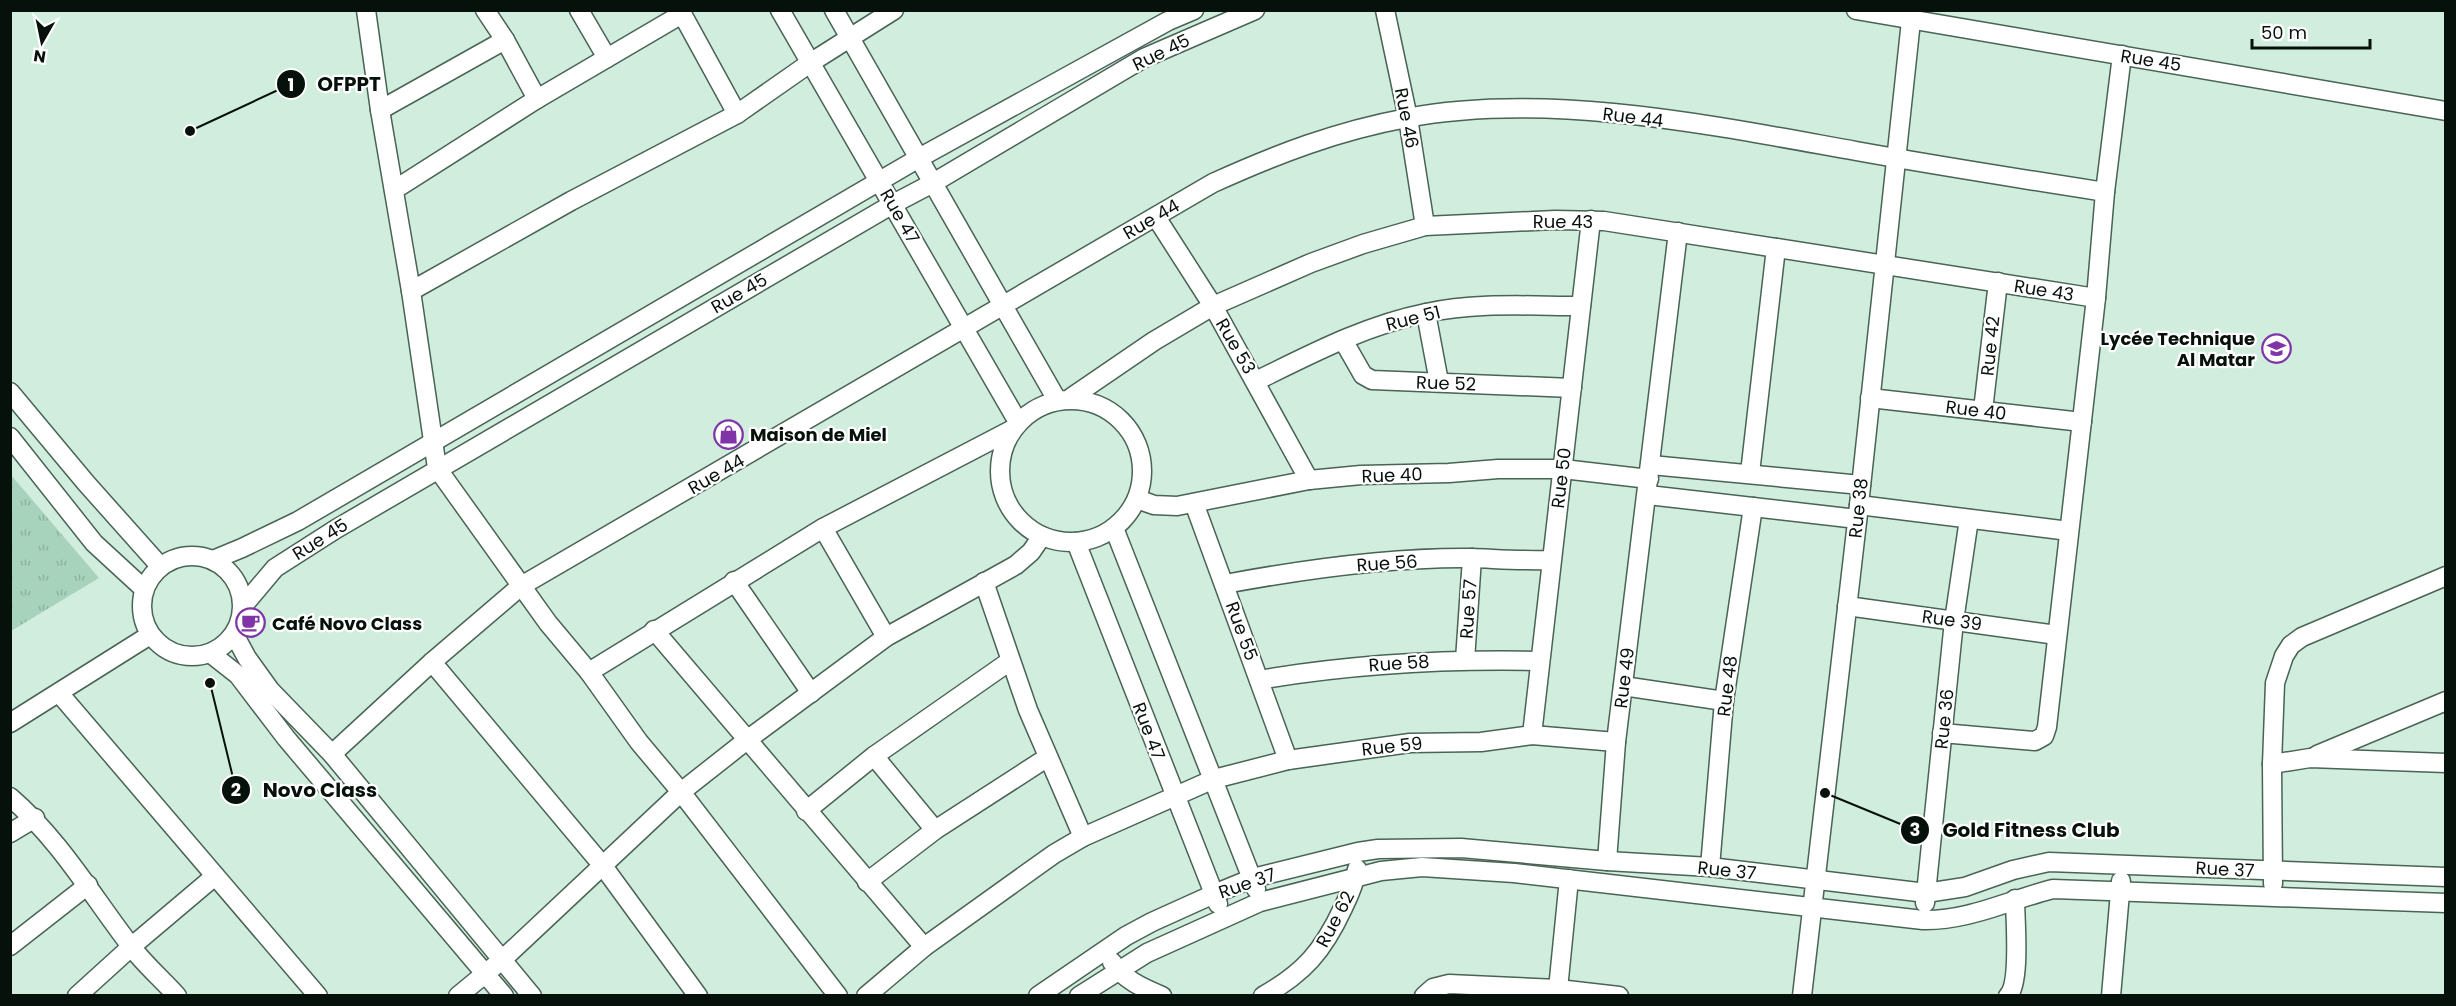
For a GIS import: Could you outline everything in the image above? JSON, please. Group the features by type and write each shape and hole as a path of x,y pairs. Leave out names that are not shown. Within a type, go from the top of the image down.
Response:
{"street":[{"path":"366,10 437,468 521,586 589,672 639,742 681,792 838,996"},
{"path":"485,10 505,40 537,99"},
{"path":"579,10 608,58"},
{"name":"Rue 47","path":"780,10 965,329 1016,425"},
{"path":"834,10 1057,400"},
{"path":"411,291 571,201 737,114 810,63 894,10"},
{"name":"Rue 45","path":"213,560 281,530 432,444 879,180 1158,27 1194,10"},
{"name":"Rue 46","path":"1385,10 1408,118 1425,226"},
{"name":"Rue 45","path":"1856,10 2445,111"},
{"path":"394,190 537,99 681,12 737,114"},
{"name":"Rue 45","path":"243,606 275,568 437,468 933,183 1144,58 1248,12"},
{"name":"Rue 38","path":"1802,996 1858,512 1911,21"},
{"path":"380,110 505,40"},
{"path":"1942,733 2034,741 2041,739 2047,727 2096,298 2104,192 2122,55"},
{"name":"Rue 44","path":"332,754 432,662 521,586 1213,183 1323,138 1408,118 1477,109 1599,112 1759,134 2104,192"},
{"name":"Rue 53","path":"1156,217 1213,306 1309,480"},
{"name":"Rue 43","path":"1076,399 1072,397 1097,378 1213,306 1353,248 1425,226 1591,220 2096,298"},
{"name":"Rue 50","path":"1532,735 1591,220"},
{"name":"Rue 49","path":"1607,861 1616,742 1678,232"},
{"path":"1750,473 1776,248"},
{"name":"Rue 42","path":"1983,410 1998,282"},
{"name":"Rue 51","path":"1256,381 1343,340 1426,313 1483,305 1581,306"},
{"path":"1426,313 1439,382"},
{"name":"Rue 52","path":"1343,340 1366,378 1377,381 1572,388"},
{"path":"10,392 86,483 160,566"},
{"name":"Rue 40","path":"1870,398 2082,422"},
{"path":"589,672 823,528 1016,425 1036,408 1057,400 1076,399 1098,404 1118,416 1133,433 1142,454 1143,477 1137,499 1128,515 1114,528 1096,538 1076,542 1059,541 1042,536 1021,522 1006,501 1000,477 1002,452 1016,425"},
{"path":"10,436 94,543 144,589"},
{"name":"Rue 40","path":"1137,499 1162,506 1194,503 1309,480 1361,475 1449,473 1498,469 1563,469 1649,480 1753,507 1970,519 2069,531"},
{"name":"Rue 40","path":"1649,480 1750,473 1861,485"},
{"name":"Rue 55","path":"1194,503 1288,760"},
{"name":"Rue 48","path":"1710,867 1724,701 1753,507"},
{"name":"Rue 36","path":"1923,920 1954,621 1970,519"},
{"path":"823,528 886,637"},
{"path":"1114,528 1253,878 1260,902"},
{"path":"458,996 503,959 681,792 747,740 886,637 1016,565 1031,552 1042,536"},
{"name":"Rue 47","path":"1076,542 1223,918"},
{"path":"195,555 213,560 231,573 238,583 243,606 241,621 234,634 219,649 210,653 188,656 167,650 150,635 141,613 144,589 148,580 160,566 177,557 195,555"},
{"name":"Rue 56","path":"1225,584 1301,571 1368,564 1472,558 1551,560"},
{"name":"Rue 57","path":"1465,660 1472,558"},
{"path":"2274,896 2272,764 2275,683 2284,656 2291,645 2302,636 2445,576"},
{"path":"734,581 811,693"},
{"path":"984,582 1010,661 1083,837"},
{"name":"Rue 39","path":"1847,606 2057,634"},
{"path":"654,630 924,947"},
{"path":"234,634 247,658 270,690 332,754 532,996"},
{"path":"10,723 150,635"},
{"path":"210,653 237,675 286,738 504,996"},
{"name":"Rue 58","path":"1259,680 1357,666 1465,660 1539,661"},
{"path":"806,811 874,756 1010,661"},
{"path":"432,662 603,866 698,996"},
{"path":"1623,686 1724,701"},
{"path":"59,693 318,996"},
{"path":"2310,758 2445,701"},
{"name":"Rue 59","path":"866,996 924,947 1033,867 1083,837 1214,779 1288,760 1410,743 1481,742 1532,735 1616,742"},
{"path":"874,756 935,830"},
{"path":"867,882 935,830 1048,757"},
{"path":"2272,764 2310,758 2445,763"},
{"path":"10,797 35,818 88,885 131,946 177,996"},
{"path":"10,833 35,818"},
{"name":"Rue 37","path":"1038,996 1104,950 1152,922 1214,894 1253,878 1378,849 1461,848 1607,861 1710,867 1926,893 1965,887 2013,870 2049,862 2445,877"},
{"name":"Rue 62","path":"1263,996 1296,975 1319,951 1338,918 1356,876 1358,852"},
{"path":"2111,996 2122,864"},
{"name":"Rue 37","path":"1079,996 1147,953 1260,902 1356,876 1422,867 1474,869 1569,879 1923,920 1943,920 1965,916 2015,898 2053,889 2445,903"},
{"path":"77,996 131,946 215,876"},
{"path":"1555,992 1569,879"},
{"path":"10,946 88,885"},
{"path":"2008,996 2015,977 2015,898"},
{"path":"1104,950 1117,970 1130,981 1162,996"},
{"path":"1424,996 1433,988 1449,984 1619,996"}],"green space":[{"path":"11,475 99,578 10,631"}],"place":[{"name":"OFPPT","path":"190,131"},
{"name":"Lycée Technique Al Matar","path":"2276,348"},
{"name":"Maison de Miel","path":"729,434"},
{"name":"Café Novo Class","path":"251,623"},
{"name":"Novo Class","path":"210,683"},
{"name":"Gold Fitness Club","path":"1825,793"}]}
